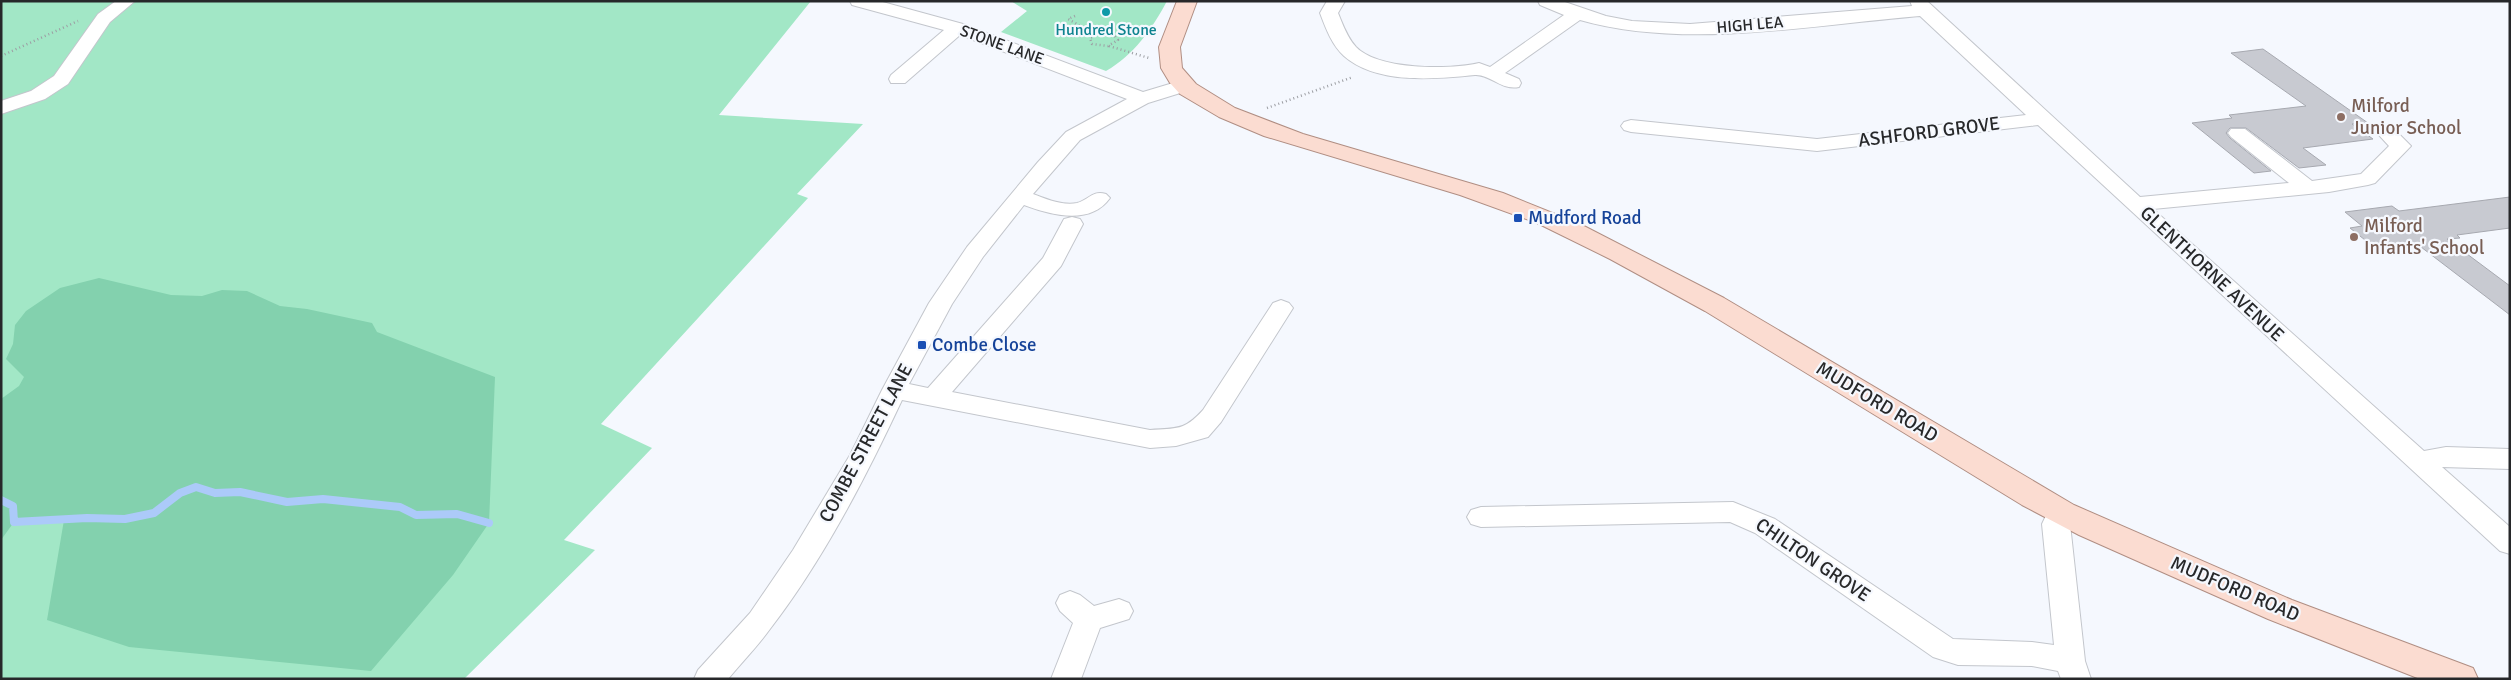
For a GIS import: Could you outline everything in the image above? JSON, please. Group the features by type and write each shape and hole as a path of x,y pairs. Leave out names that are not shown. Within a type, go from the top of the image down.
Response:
{"main road":[{"name":"MUDFORD ROAD","path":"1187,1 1171,36 1167,57 1172,70 1183,86 1204,101 1229,114 1305,141 1473,192 1571,230 1720,308 2061,512 2199,575 2301,618 2462,679"}],"street":[{"path":"1,108 38,95 61,80 104,18 127,1"},
{"name":"STONE LANE","path":"858,1 957,28 1129,92 1141,99"},
{"path":"1336,1 1329,13 1333,29 1356,59 1377,68 1470,71 1478,69 1512,83"},
{"name":"HIGH LEA","path":"1546,1 1576,15 1640,27 1675,30 1712,29 1921,6"},
{"name":"GLENTHORNE AVENUE","path":"1921,6 2135,204 2510,543"},
{"path":"1492,74 1576,15"},
{"path":"898,80 957,28"},
{"name":"COMBE STREET LANE","path":"709,679 760,621 803,558 862,456 894,390 941,302 975,252 1045,166 1073,136 1141,99 1183,86"},
{"name":"ASHFORD GROVE","path":"1631,126 1818,145 2041,118"},
{"path":"2238,133 2307,188"},
{"path":"2135,204 2307,188 2368,179 2401,146 2387,133"},
{"path":"1020,197 1057,208 1084,210 1092,206 1099,198"},
{"path":"934,397 1053,261 1072,224"},
{"path":"894,390 1150,439 1176,437 1199,431 1212,416 1281,308"},
{"path":"2418,461 2446,457 2510,459"},
{"name":"CHILTON GROVE","path":"1481,517 1732,512 1765,526 1943,648 1958,654 2032,654 2073,670 2056,524 2061,512"},
{"path":"1066,679 1080,611 1119,611"}],"path":[{"path":"1075,16 1068,19 1078,26 1096,34 1109,33 1116,36 1116,43 1108,46"},
{"path":"1,56 78,21 104,18"},
{"path":"1073,28 1078,26"},
{"path":"1096,34 1090,38 1092,44 1108,46 1149,58"},
{"path":"1296,98 1377,68"}],"green space":[{"path":"1,1 811,1 719,115 863,124 797,194 808,198 601,424 652,448 564,540 595,550 464,679 1,679"},
{"path":"1011,1 1167,1 1155,22 1134,49 1106,71 1001,32 1027,11"},
{"path":"99,278 171,295 202,296 222,290 247,291 280,306 307,309 372,323 377,332 495,377 489,523 453,575 371,671 129,647 47,620 64,520 14,522 1,540 1,399 19,386 24,377 6,359 13,344 15,325 26,311 60,288"}],"building":[{"path":"2263,49 2368,123 2352,124 2373,139 2303,148 2326,165 2299,168 2246,128 2230,128 2226,133 2230,138 2271,171 2254,173 2192,123 2232,118 2229,115 2306,106 2231,53"},
{"path":"2510,197 2510,228 2457,235 2460,238 2447,239 2510,286 2510,315 2421,247 2393,250 2382,242 2370,244 2350,228 2362,226 2345,212 2392,206 2399,211"}],"waterway":[{"path":"1,500 13,506 14,522 87,518 125,519 154,513 180,493 196,487 215,493 240,492 287,502 323,499 400,507 416,515 457,514 489,523"}],"place":[{"name":"Hundred Stone","path":"1106,12"},
{"name":"Milford Junior School","path":"2341,117"},
{"name":"Mudford Road","path":"1518,218"},
{"name":"Milford Infants' School","path":"2354,237"},
{"name":"Combe Close","path":"922,345"}]}
